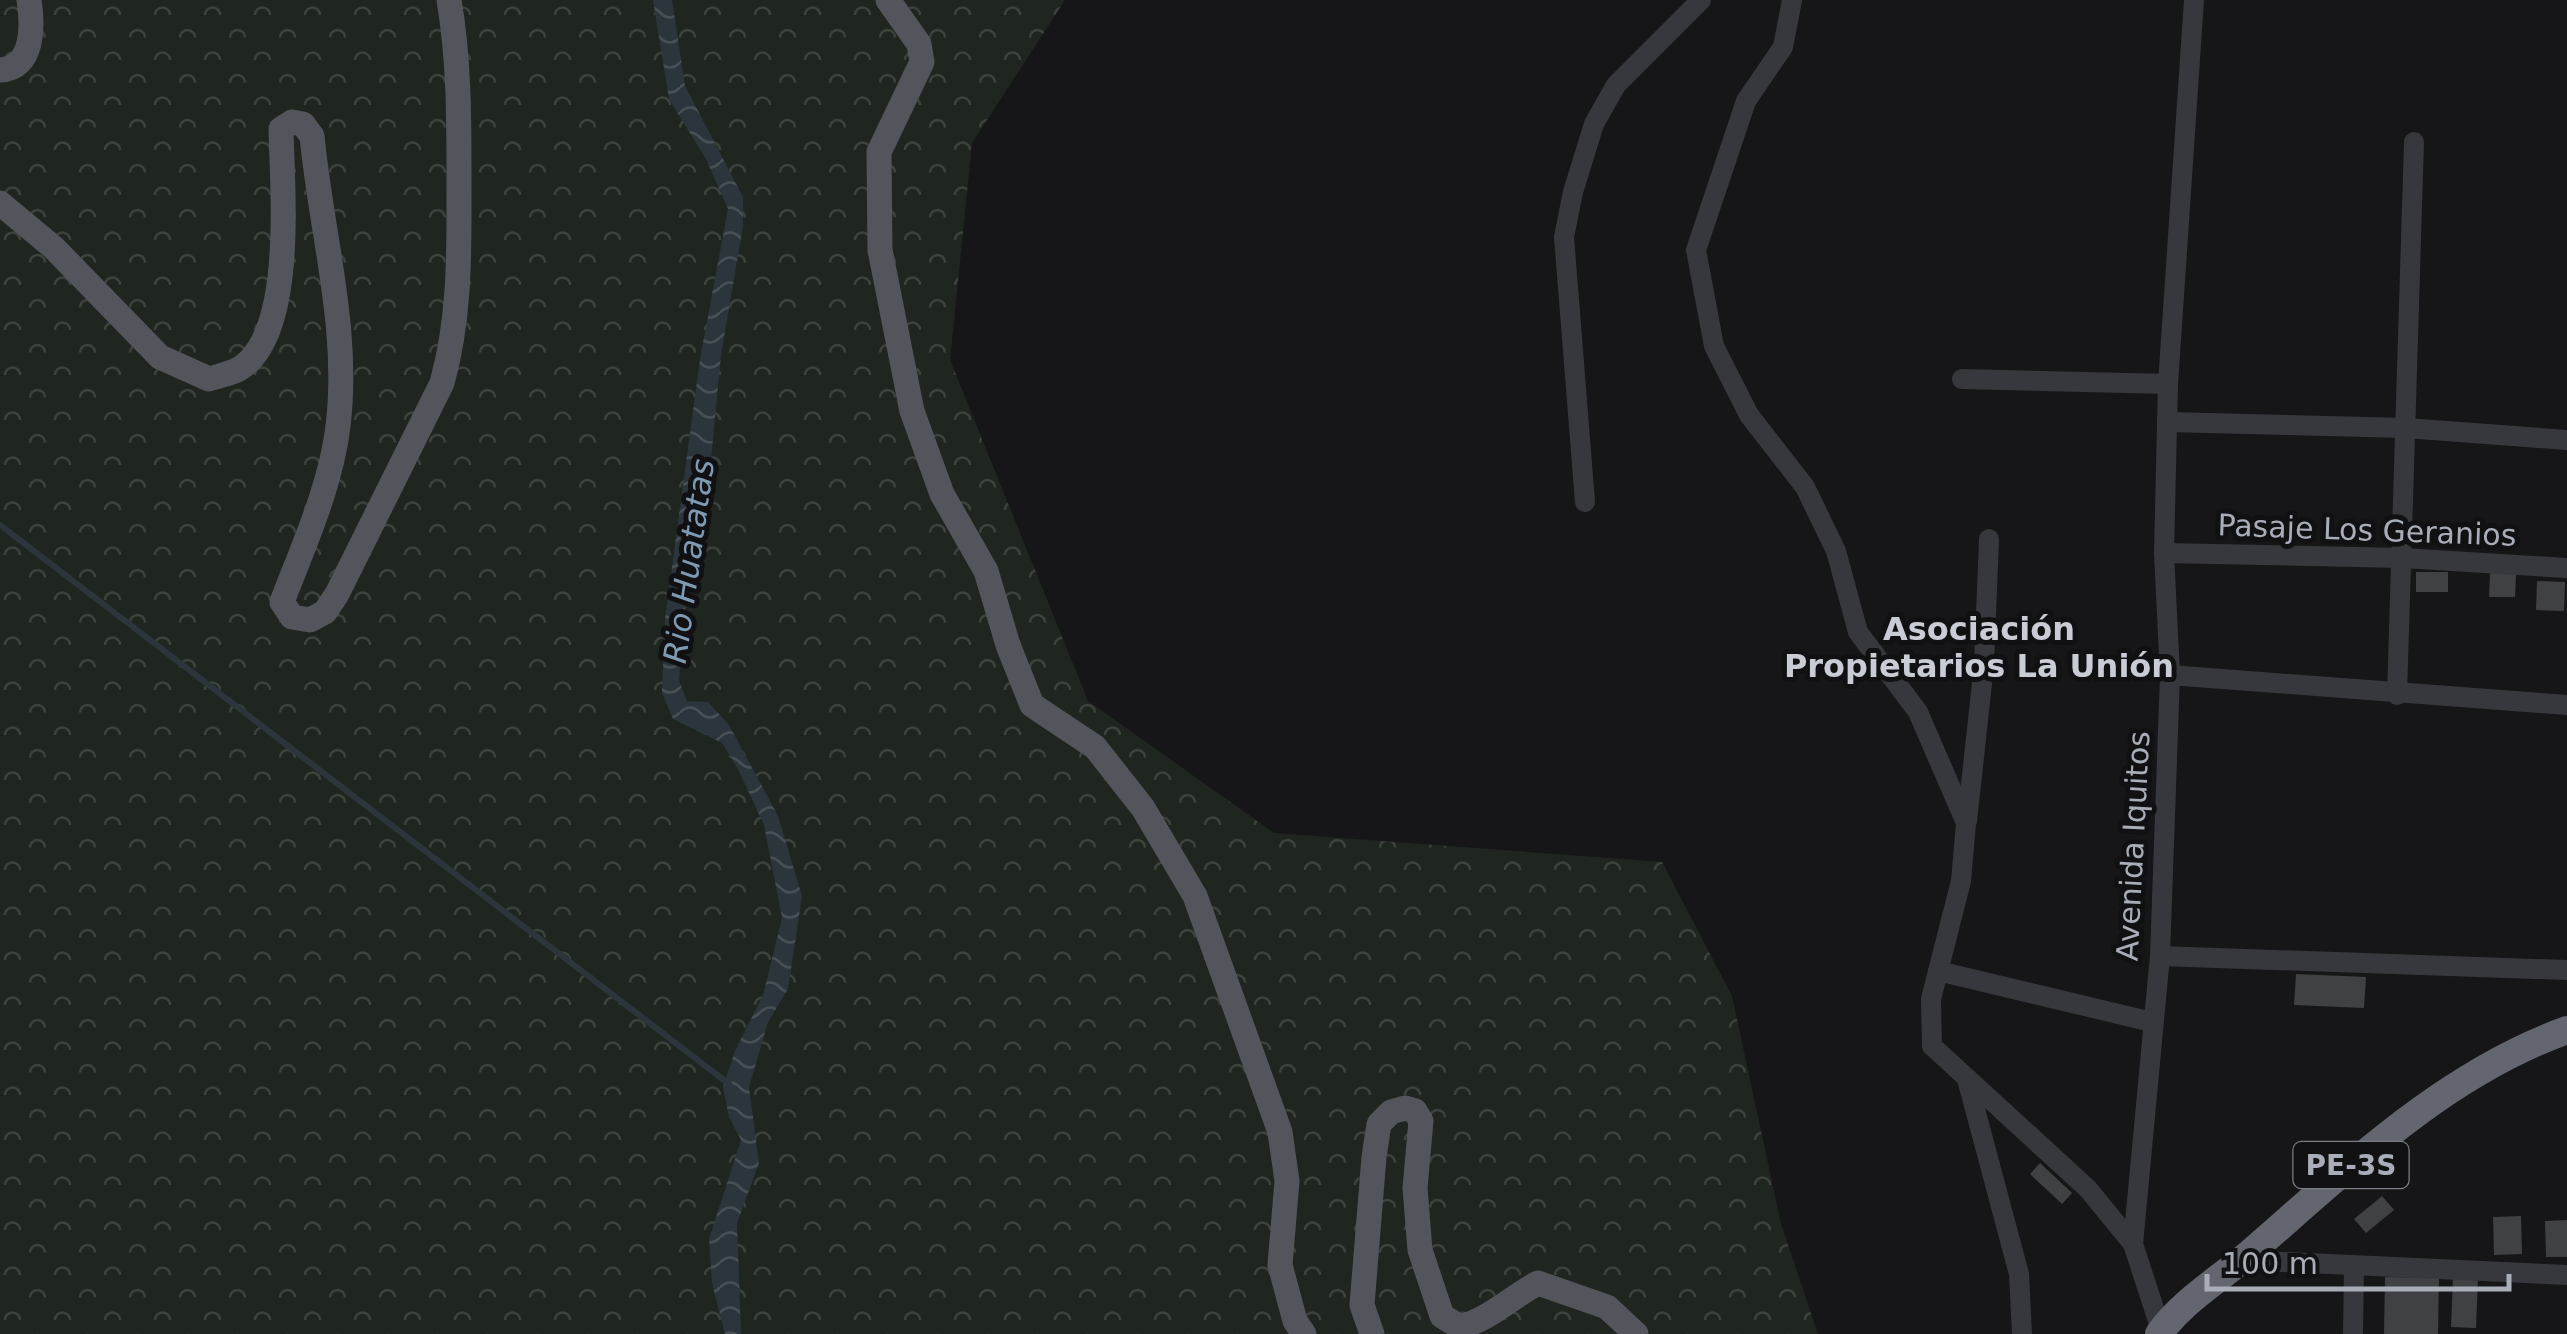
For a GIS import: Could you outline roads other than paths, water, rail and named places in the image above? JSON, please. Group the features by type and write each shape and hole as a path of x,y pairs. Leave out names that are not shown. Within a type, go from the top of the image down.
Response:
{"highway":[{"name":"PE-3S","path":"2160,1332 2386,1134 2479,1072 2567,1030"}],"main road":[{"path":"0,70 8,70 24,58 30,39 29,0"},
{"path":"0,203 54,248 160,358 209,380 241,368 265,339 282,272 282,129 292,122 303,124 312,136 335,292 338,428 313,521 282,602 292,617 310,620 325,612 337,594 442,383 449,357 456,323 459,194 458,58 449,0"},
{"path":"888,0 918,44 922,62 879,152 880,250 912,411 942,494 986,571 1032,705 1095,748 1143,808 1195,896 1280,1132 1287,1180 1280,1265 1295,1321 1304,1334"},
{"path":"1372,1334 1362,1305 1374,1157 1379,1124 1391,1112 1405,1108 1415,1111 1421,1121 1414,1188 1420,1250 1442,1316 1460,1327 1484,1321 1504,1301 1538,1283 1607,1307 1636,1334"}],"street":[{"path":"1585,502 1564,237 1574,192 1594,124 1616,85 1701,0"},
{"path":"1792,0 1783,47 1746,101 1696,250 1714,346 1749,415 1805,487 1836,551 1858,632 1918,712 1966,823"},
{"name":"Avenida Iquitos","path":"2160,1332 2133,1244 2160,956 2170,675 2164,553 2168,384 2194,0"},
{"path":"2397,695 2414,142"},
{"path":"1962,379 2168,384"},
{"path":"2167,422 2406,428 2567,440"},
{"path":"1988,539 1984,665 1961,882 1928,1029 1932,1046 2088,1189 2133,1244"},
{"name":"Pasaje Los Geranios","path":"2164,553 2402,558 2567,568"},
{"path":"2170,675 2567,705"},
{"path":"2160,956 2567,970"},
{"path":"1938,971 2152,1022"},
{"path":"1967,1078 2019,1274 2022,1334"},
{"path":"2242,1260 2567,1275"},
{"path":"2353,1334 2354,1267"}],"water":[{"path":"653,0 672,0 685,86 743,197 743,226 721,355 707,501 684,616 679,681 687,701 708,702 729,725 778,816 802,896 788,989 768,1022 749,1087 759,1163 737,1223 741,1334 725,1334 712,1283 709,1239 741,1140 729,1117 723,1087 735,1051 763,995 782,918 764,825 738,769 722,743 673,719 662,693 665,619 700,359 728,209 706,159 669,99"}],"waterway":[{"name":"Rio Huatatas","path":"0,525 729,1084"}],"district":[{"name":"Asociación Propietarios La Unión","path":"1979,648"}]}
